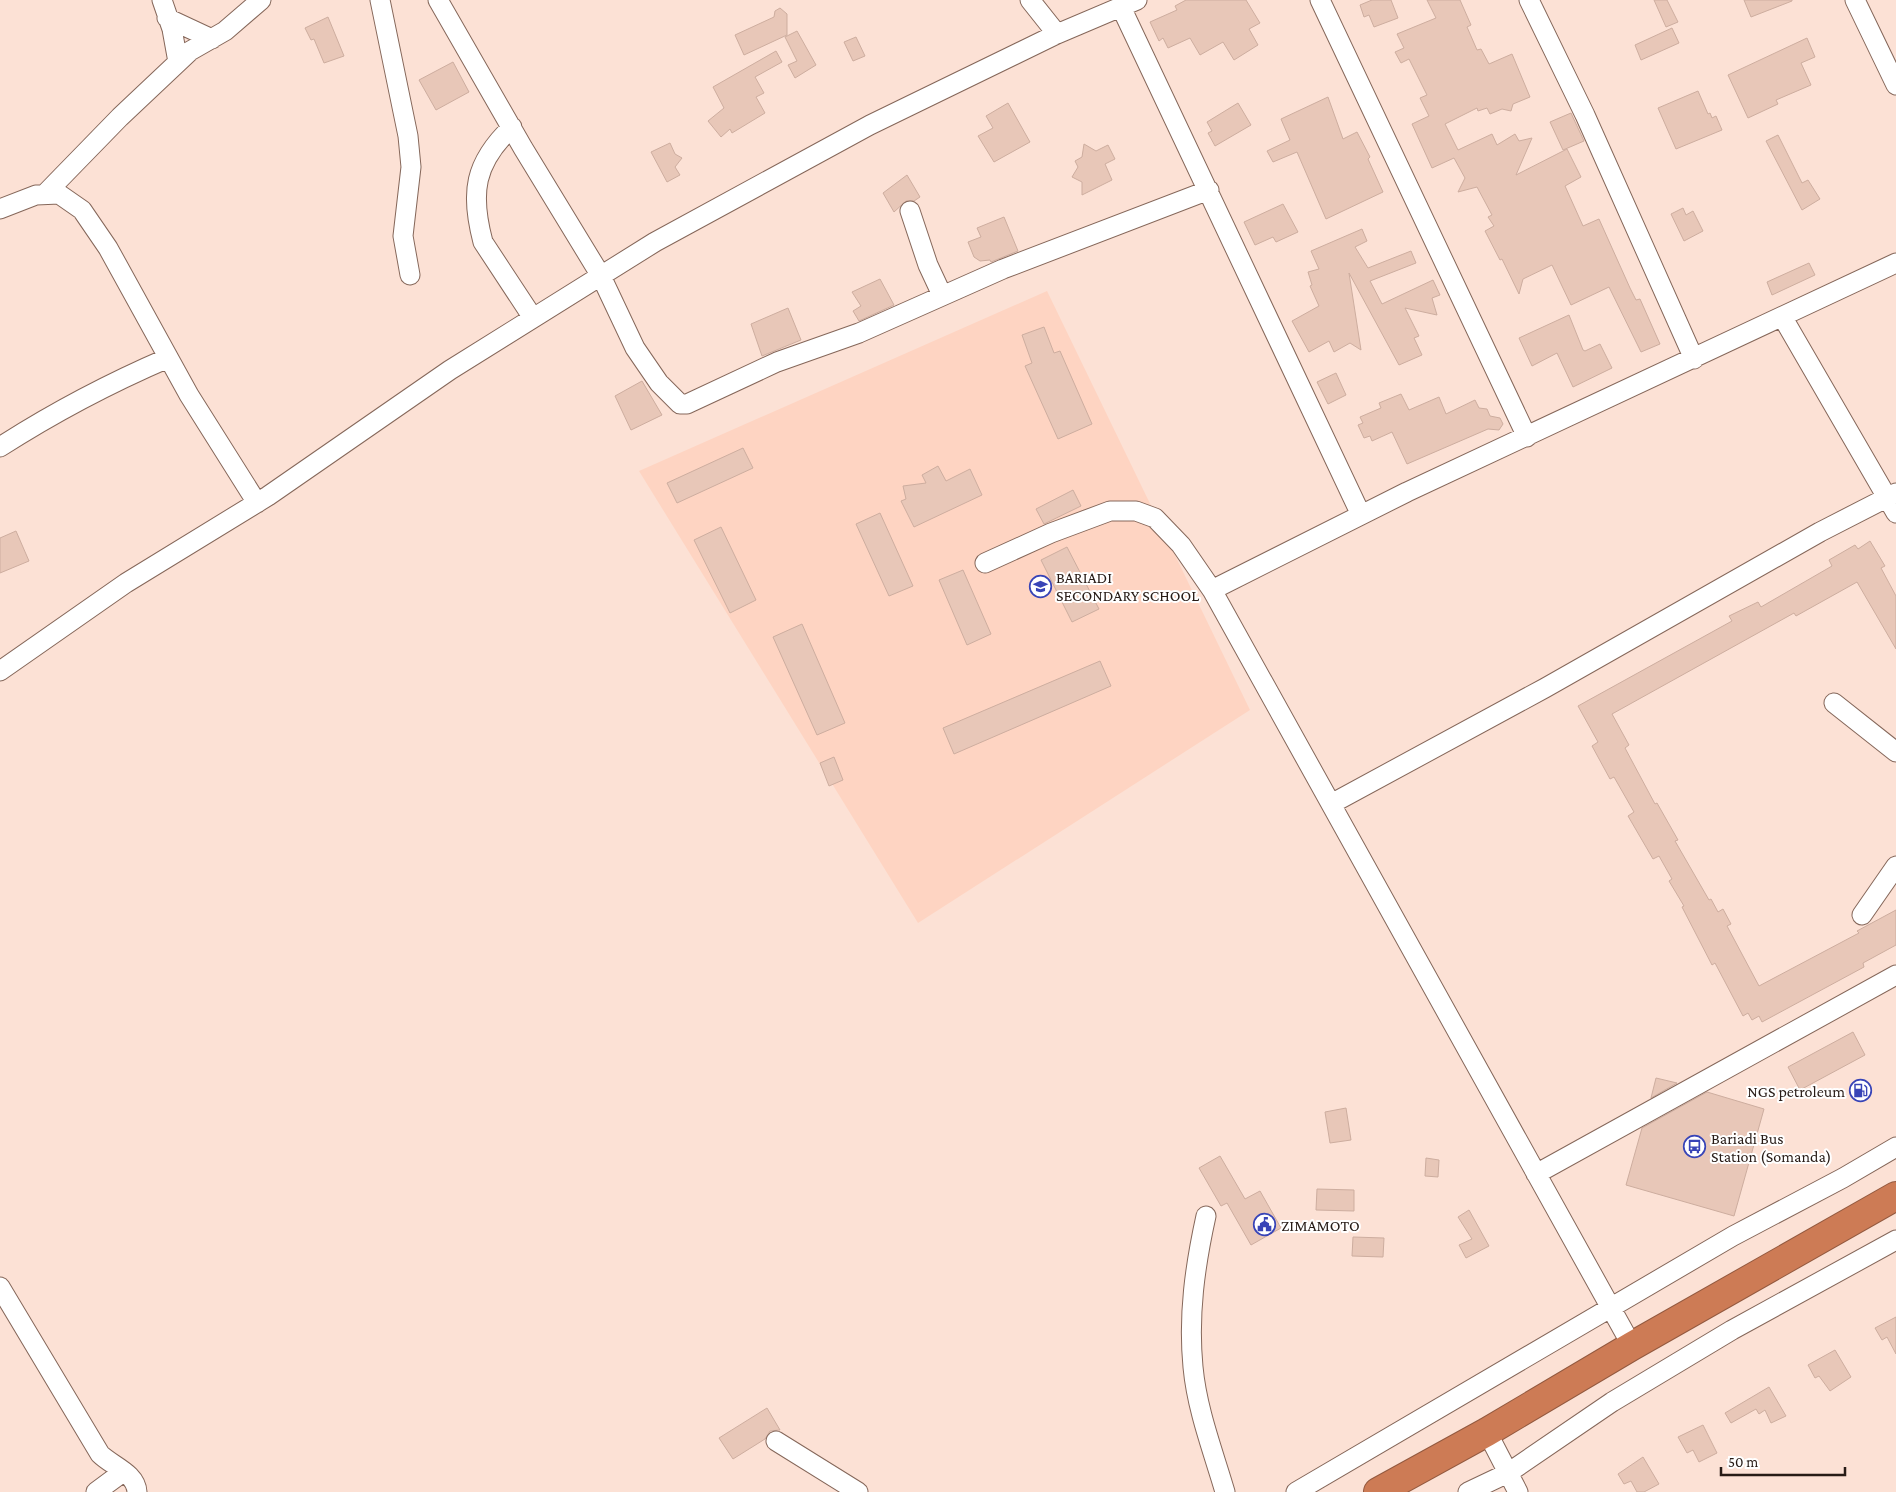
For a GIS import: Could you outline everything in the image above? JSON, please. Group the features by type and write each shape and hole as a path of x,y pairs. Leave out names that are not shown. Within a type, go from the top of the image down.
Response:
{"highway":[{"path":"1378,1492 1487,1432 1632,1346 1896,1196"}],"street":[{"path":"162,0 172,29 178,62"},
{"path":"45,194 120,117 190,51 225,31 261,0"},
{"path":"380,0 408,136 411,167 403,236 410,275"},
{"path":"438,0 601,276 635,348 659,384 680,404 686,404 777,362 859,333 1003,269 1209,190"},
{"path":"1030,0 1057,34"},
{"path":"1320,0 1527,436"},
{"path":"1529,0 1584,115 1694,359"},
{"path":"1855,0 1896,85"},
{"path":"0,671 126,583 257,503 450,370 655,242 870,125 1057,34 1129,4 1209,190 1361,515"},
{"path":"167,18 212,39"},
{"path":"512,128 493,145 484,160 477,181 479,228 483,242 533,318"},
{"path":"0,209 36,195 59,194 82,210 108,248 168,358 257,503"},
{"path":"910,211 928,265 942,295"},
{"path":"1212,590 1361,515 1783,318 1896,263"},
{"path":"1331,804 1545,688 1820,532 1893,501 1783,318"},
{"path":"0,447 110,384 168,358"},
{"path":"985,563 1110,511 1136,511 1155,518 1181,545 1212,590 1632,1346"},
{"path":"1834,703 1896,752"},
{"path":"1862,914 1896,866"},
{"path":"1536,1174 1896,975"},
{"path":"1296,1492 1733,1236 1843,1178 1896,1147"},
{"path":"1206,1216 1196,1263 1191,1313 1193,1368 1204,1423 1225,1492"},
{"path":"1468,1492 1508,1473 1612,1402 1723,1335 1896,1240"},
{"path":"0,1287 100,1454 108,1462 130,1476 137,1487 137,1492"},
{"path":"1487,1432 1518,1492"},
{"path":"776,1441 858,1492"},
{"path":"96,1492 123,1472"}],"shaded area":[{"path":"1047,291 1250,710 918,923 639,471"}],"building":[{"path":"1186,0 1246,0 1260,23 1249,29 1258,45 1234,60 1223,42 1200,55 1190,38 1168,48 1163,38 1159,41 1150,22 1177,10 1175,6"},
{"path":"1372,0 1391,0 1398,18 1374,27 1369,15 1364,17 1360,5"},
{"path":"1427,0 1460,0 1471,25 1467,27 1477,50 1481,49 1489,64 1512,54 1530,97 1513,104 1511,111 1502,109 1490,114 1487,108 1478,111 1477,108 1445,124 1458,150 1492,134 1497,145 1515,134 1519,141 1532,138 1516,175 1567,149 1581,177 1565,186 1583,226 1599,219 1630,288 1636,300 1640,299 1660,344 1641,352 1609,287 1571,305 1552,265 1523,279 1519,294 1502,259 1500,260 1485,231 1494,226 1488,217 1492,215 1477,187 1458,192 1465,178 1454,158 1432,168 1412,124 1429,116 1420,98 1427,95 1409,59 1401,63 1395,52 1404,48 1397,34 1436,18"},
{"path":"1654,0 1667,0 1678,22 1666,27"},
{"path":"1744,0 1792,0 1792,1 1751,17"},
{"path":"780,8 787,14 787,35 744,55 735,35 774,17 775,11"},
{"path":"328,17 344,56 324,63 314,39 311,40 305,28"},
{"path":"1672,28 1679,43 1641,60 1635,45"},
{"path":"797,31 816,65 795,78 788,65 797,61 785,37"},
{"path":"856,37 865,56 853,61 844,42"},
{"path":"1807,38 1815,57 1801,63 1811,85 1776,100 1778,104 1748,118 1728,75"},
{"path":"776,51 782,62 755,77 764,93 756,97 765,113 732,133 730,129 721,137 708,121 724,108 713,87"},
{"path":"453,62 469,92 436,110 419,80"},
{"path":"1698,91 1708,114 1710,113 1712,118 1716,116 1722,130 1676,149 1658,108"},
{"path":"1328,97 1343,139 1357,132 1370,157 1368,159 1383,192 1326,219 1297,152 1273,162 1267,151 1290,140 1281,119"},
{"path":"1008,103 1030,142 994,162 978,136 993,128 986,116"},
{"path":"1238,103 1251,125 1215,146 1208,133 1212,131 1207,122"},
{"path":"1571,113 1584,141 1563,150 1550,122"},
{"path":"1778,135 1802,183 1808,180 1820,199 1802,210 1766,141"},
{"path":"670,143 675,154 682,158 675,167 680,175 667,182 651,152"},
{"path":"1084,144 1096,151 1108,145 1115,159 1105,164 1112,180 1082,195 1082,182 1072,177 1078,167 1075,161 1082,157"},
{"path":"907,175 920,197 914,201 906,201 894,212 883,193"},
{"path":"1283,204 1298,232 1276,242 1273,237 1255,245 1244,222"},
{"path":"1683,208 1686,215 1693,211 1703,231 1684,241 1671,214"},
{"path":"1004,217 1018,251 991,262 990,260 980,261 974,257 968,242 981,237 977,228"},
{"path":"1362,229 1367,241 1355,247 1368,268 1411,251 1416,263 1370,281 1382,304 1433,280 1440,295 1432,298 1437,315 1405,308 1419,336 1414,338 1422,355 1399,365 1349,273 1361,350 1350,343 1334,352 1329,341 1309,352 1292,321 1319,306 1310,286 1312,285 1308,272 1319,269 1311,251"},
{"path":"1809,263 1815,275 1772,295 1767,282"},
{"path":"880,279 894,305 859,321 853,311 861,306 852,292"},
{"path":"788,308 801,340 762,356 751,324"},
{"path":"1569,315 1583,350 1585,351 1600,344 1612,368 1573,387 1557,353 1532,366 1519,338"},
{"path":"1044,327 1054,353 1060,351 1092,424 1058,439 1025,366 1032,363 1022,335"},
{"path":"1336,373 1346,395 1328,404 1317,382"},
{"path":"642,381 662,415 631,430 615,396"},
{"path":"1401,394 1409,410 1439,397 1446,414 1475,400 1479,408 1487,409 1490,416 1500,418 1503,424 1499,430 1488,429 1407,464 1392,432 1372,441 1370,436 1364,438 1358,425 1363,423 1360,417 1381,408 1379,403"},
{"path":"743,448 753,468 677,503 667,483"},
{"path":"938,466 946,481 970,469 982,495 914,527 901,501 906,499 903,486 926,483 922,475"},
{"path":"1073,490 1081,506 1044,524 1036,509"},
{"path":"880,513 913,586 889,596 856,524"},
{"path":"721,527 756,600 730,613 694,540"},
{"path":"16,531 29,561 0,573 0,538"},
{"path":"1870,541 1885,566 1881,568 1896,596 1896,649 1857,582 1796,616 1794,613 1612,714 1629,745 1625,748 1655,804 1657,803 1678,840 1675,841 1709,900 1711,899 1718,912 1723,909 1731,924 1727,926 1759,986 1859,933 1857,931 1896,910 1896,945 1863,963 1864,967 1762,1022 1759,1016 1752,1020 1748,1013 1743,1016 1715,963 1712,965 1682,907 1684,906 1669,881 1672,879 1659,856 1653,859 1628,816 1634,812 1614,777 1610,779 1592,746 1598,742 1578,706 1732,621 1729,616 1758,602 1761,607 1832,566 1829,560 1855,545 1858,549"},
{"path":"1067,547 1099,609 1072,622 1041,560"},
{"path":"963,570 991,634 967,645 939,580"},
{"path":"802,624 845,723 817,735 773,637"},
{"path":"1100,661 1111,686 954,754 943,728"},
{"path":"834,757 843,780 829,786 820,763"},
{"path":"1853,1032 1865,1055 1800,1090 1788,1067"},
{"path":"1656,1078 1677,1083 1651,1098"},
{"name":"Bariadi Bus Station (Somanda)","path":"1707,1092 1764,1109 1734,1216 1626,1185 1642,1128"},
{"path":"1346,1108 1351,1140 1330,1143 1325,1112"},
{"path":"1220,1156 1245,1199 1260,1191 1281,1228 1251,1245 1227,1203 1221,1206 1199,1168"},
{"path":"1426,1158 1439,1160 1438,1177 1425,1176"},
{"path":"1317,1189 1354,1190 1354,1211 1316,1210"},
{"path":"1469,1210 1489,1246 1466,1258 1459,1245 1472,1239 1458,1217"},
{"path":"1353,1237 1384,1238 1383,1257 1352,1256"},
{"path":"1896,1317 1896,1354 1887,1337 1882,1340 1875,1328"},
{"path":"1835,1350 1851,1377 1830,1391 1819,1376 1815,1378 1808,1365"},
{"path":"1769,1387 1786,1416 1771,1423 1765,1410 1759,1414 1756,1409 1731,1423 1725,1413"},
{"path":"767,1408 780,1430 770,1431 765,1439 733,1459 719,1438"},
{"path":"1703,1425 1717,1453 1699,1462 1693,1450 1687,1453 1678,1437"},
{"path":"1643,1457 1659,1484 1644,1492 1637,1492 1631,1481 1624,1484 1618,1474"}],"place":[{"name":"BARIADI SECONDARY SCHOOL","path":"1040,586"},
{"name":"NGS petroleum","path":"1861,1091"},
{"name":"Bariadi Bus Station (Somanda)","path":"1695,1147"},
{"name":"ZIMAMOTO","path":"1265,1225"}]}
